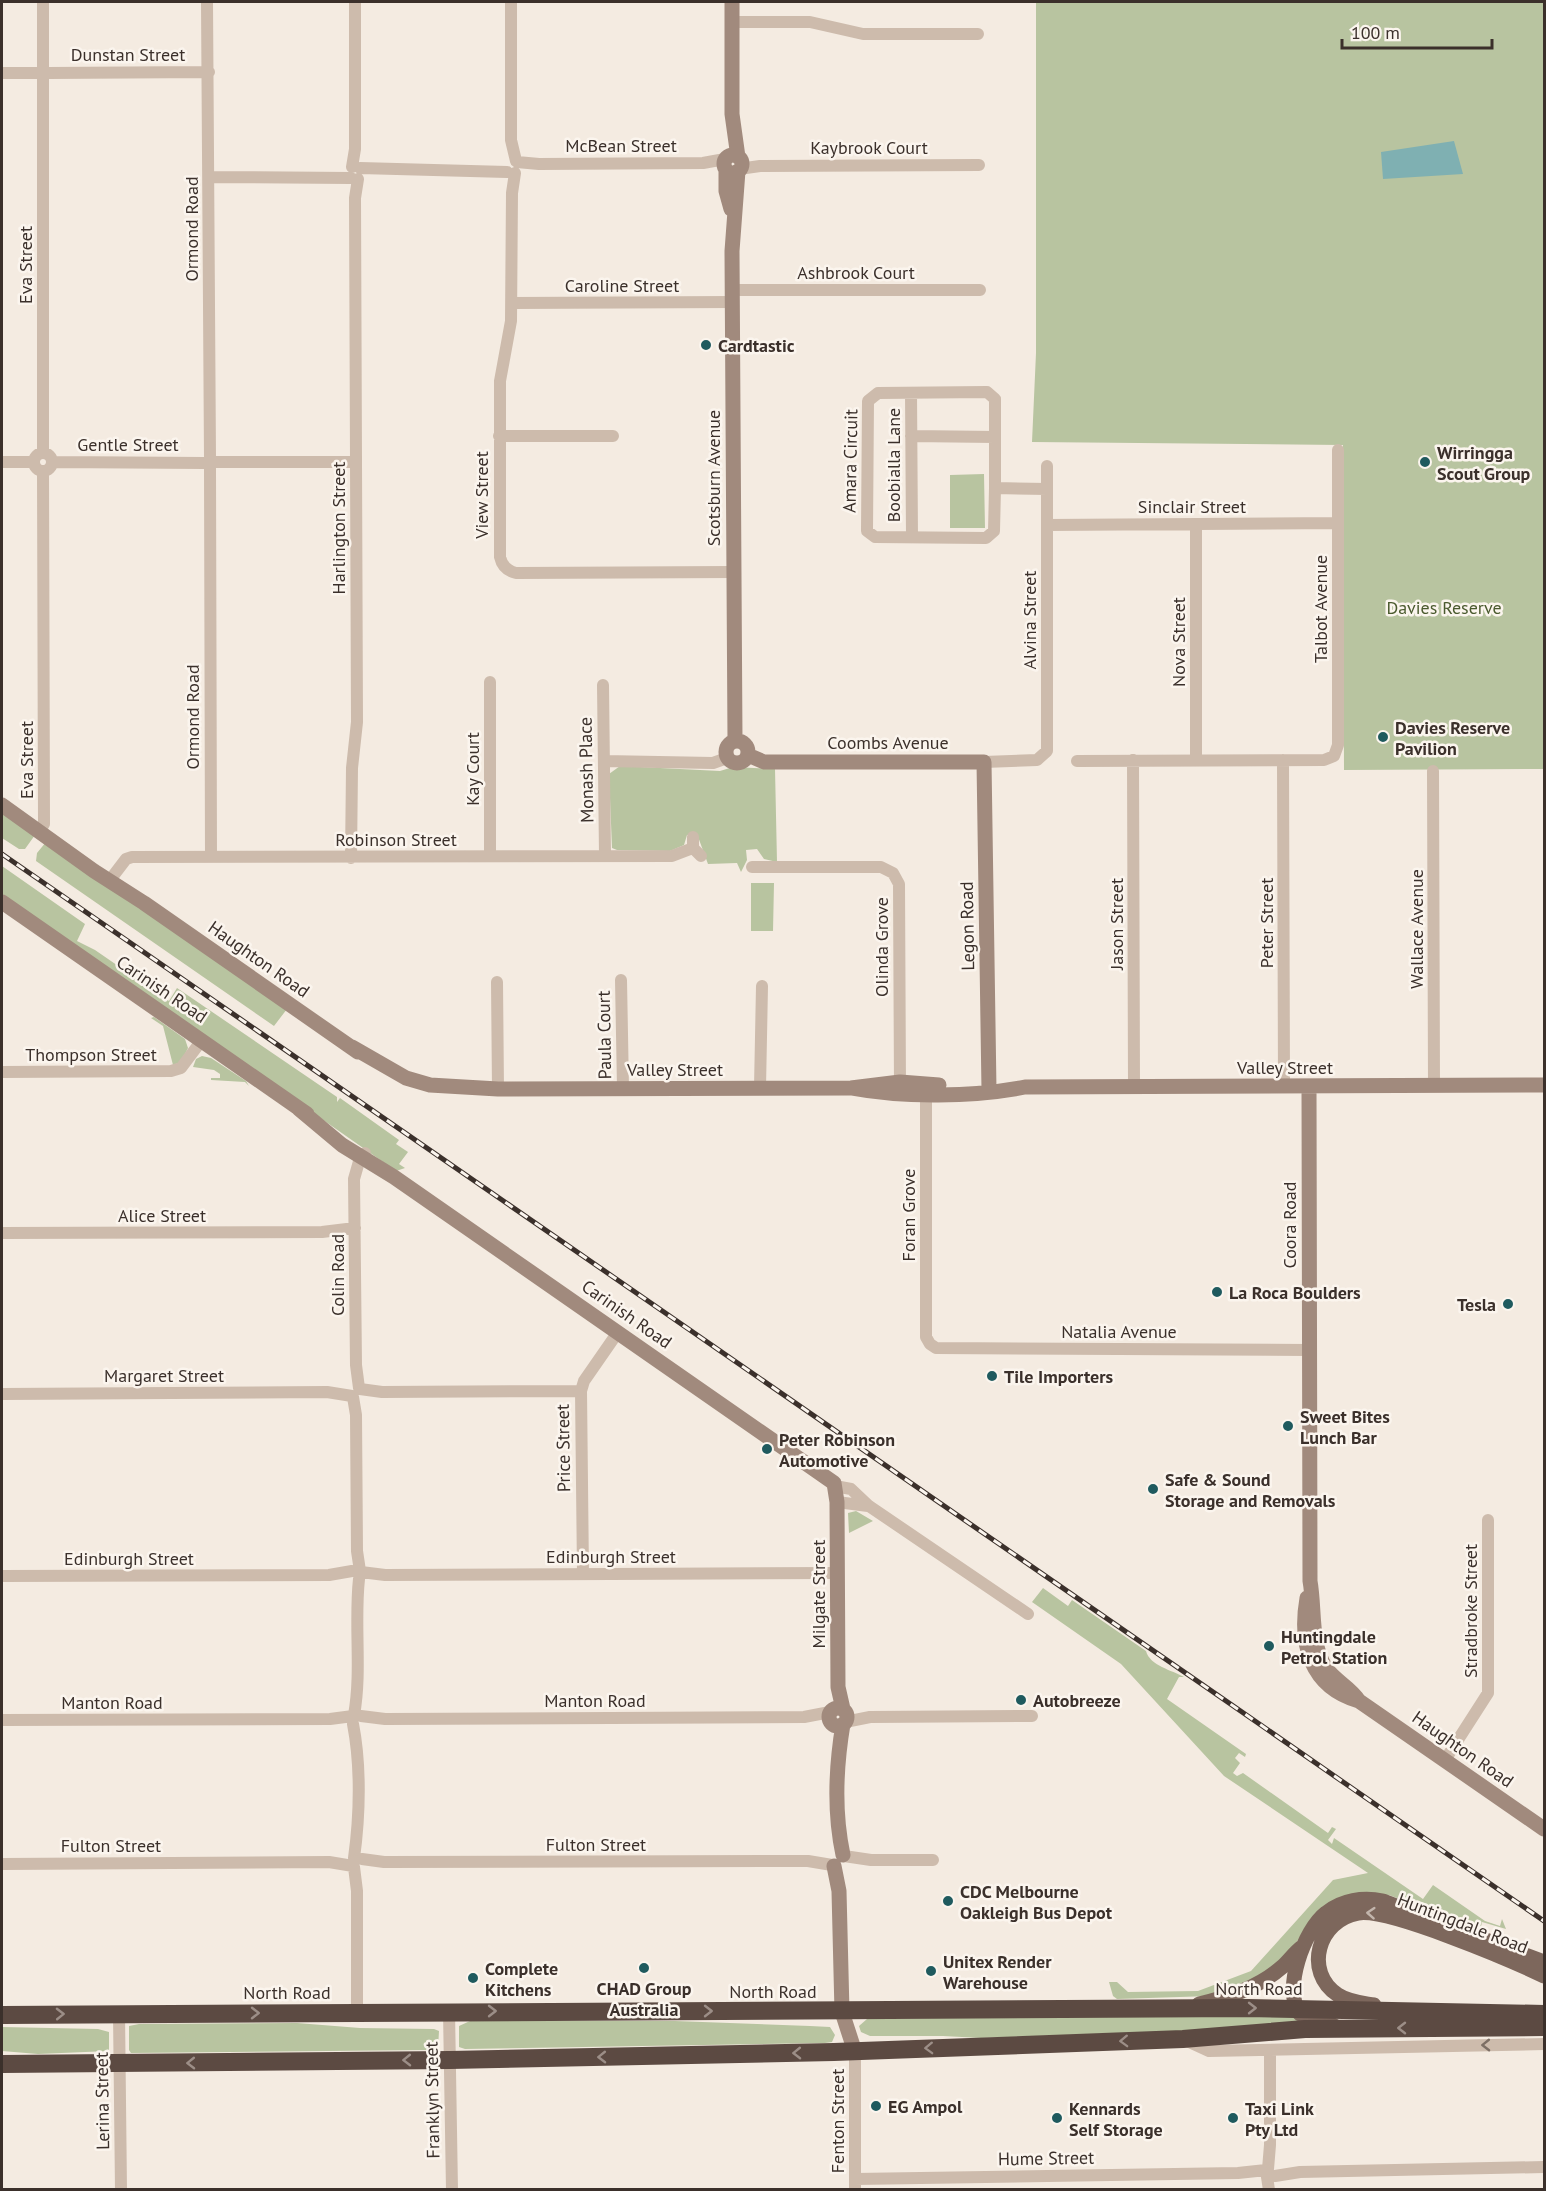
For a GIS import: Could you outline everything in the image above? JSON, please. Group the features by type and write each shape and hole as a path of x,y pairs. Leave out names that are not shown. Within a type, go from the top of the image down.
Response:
{"highway":[{"name":"North Road","path":"2,2015 1296,2008 1545,2014"},
{"path":"2,2064 450,2060 855,2052 1183,2039 1340,2028 1545,2027"}],"main road":[{"name":"Huntingdale Road","path":"1296,2008 1293,2000 1294,1983 1304,1945 1311,1930 1326,1912 1347,1902 1372,1899 1545,1962"},
{"name":"Huntingdale Road","path":"1398,2011 1344,1999 1324,1982 1319,1966 1319,1948 1328,1930 1340,1919 1360,1913 1390,1916 1545,1976"},
{"path":"1173,2010 1245,1991 1276,1971 1304,1945"},
{"path":"1296,2008 1302,2016 1320,2018 1340,2028"}],"street":[{"name":"Eva Street","path":"39,831 44,824 43,2"},
{"name":"Ormond Road","path":"207,2 211,857"},
{"name":"Harlington Street","path":"351,858 352,768 357,722 355,2"},
{"name":"View Street","path":"511,2 512,303 511,328 500,375 500,557 508,570 516,573 733,572"},
{"name":"Scotsburn Avenue","path":"732,2 735,740"},
{"path":"732,22 810,22 863,34 978,34"},
{"name":"Dunstan Street","path":"2,73 209,72"},
{"name":"McBean Street","path":"209,177 330,177 382,170 485,170 538,164 732,164"},
{"name":"Kaybrook Court","path":"732,164 760,166 979,165"},
{"name":"Ashbrook Court","path":"733,296 980,290"},
{"name":"Caroline Street","path":"512,303 733,296"},
{"name":"Amara Circuit","path":"987,392 995,399 994,531 991,536 875,537 867,531 868,401 878,393 911,393 987,392"},
{"name":"Boobialla Lane","path":"911,393 912,537"},
{"path":"499,436 613,436"},
{"path":"912,436 995,437"},
{"name":"Talbot Avenue","path":"1283,760 1324,760 1334,756 1338,745 1338,450"},
{"name":"Gentle Street","path":"2,462 355,462"},
{"name":"Alvina Street","path":"1028,761 1044,756 1047,745 1047,466"},
{"path":"995,488 1047,489"},
{"name":"Sinclair Street","path":"1047,525 1338,523"},
{"name":"Nova Street","path":"1196,524 1196,760"},
{"name":"Kay Court","path":"490,682 490,856"},
{"name":"Monash Place","path":"603,685 604,855"},
{"path":"604,762 713,763 727,758 736,763 744,761 748,755 746,744 735,740 727,747 727,758"},
{"name":"Coombs Avenue","path":"748,755 764,762 1028,761"},
{"name":"Jason Street","path":"1133,760 1134,1087"},
{"path":"1077,761 1283,760"},
{"name":"Peter Street","path":"1283,760 1284,1086"},
{"name":"Legon Road","path":"984,762 989,1087"},
{"name":"Wallace Avenue","path":"1433,771 1434,1086"},
{"name":"Haughton Road","path":"2,805 70,852 82,855 113,876 144,903 352,1047 421,1088"},
{"name":"Robinson Street","path":"113,876 129,857 672,856 695,847"},
{"name":"Olinda Grove","path":"753,853 749,870 881,867 893,873 899,884 900,1088"},
{"name":"Carinish Road","path":"2,902 824,1475 836,1494"},
{"name":"Paula Court","path":"621,980 623,1088"},
{"path":"497,982 498,1089"},
{"path":"760,1088 762,986"},
{"name":"Thompson Street","path":"2,1072 171,1071 181,1068 202,1040"},
{"name":"Valley Street","path":"421,1088 926,1089 989,1087 1008,1083 1025,1087 1545,1085"},
{"name":"Coora Road","path":"1309,1086 1310,1581 1313,1655"},
{"name":"Foran Grove","path":"926,1089 926,1337 930,1344"},
{"name":"Colin Road","path":"357,2012 355,1185 367,1158"},
{"name":"Alice Street","path":"2,1233 355,1233"},
{"name":"Price Street","path":"583,1574 581,1391 584,1381 618,1332"},
{"name":"Natalia Avenue","path":"930,1344 936,1348 1309,1350"},
{"name":"Margaret Street","path":"2,1394 581,1391"},
{"path":"836,1494 869,1506 1028,1614"},
{"name":"Milgate Street","path":"836,1494 838,1860 842,2012 855,2052"},
{"name":"Stradbroke Street","path":"1444,1760 1488,1694 1488,1520"},
{"name":"Edinburgh Street","path":"2,1576 837,1573"},
{"name":"Haughton Road","path":"1313,1655 1353,1692 1359,1701 1545,1829"},
{"name":"Manton Road","path":"2,1720 1032,1716"},
{"name":"Fulton Street","path":"2,1864 933,1860"},
{"name":"Franklyn Street","path":"449,2011 452,2190"},
{"name":"Lerina Street","path":"119,2013 121,2190"},
{"path":"1320,2049 1340,2028"},
{"path":"1183,2039 1209,2051 1545,2044"},
{"path":"1270,2050 1271,2176"},
{"name":"Fenton Street","path":"855,2052 855,2185"},
{"name":"Hume Street","path":"855,2185 1238,2173 1271,2176 1300,2172 1545,2167"}],"green space":[{"name":"Davies Reserve","path":"1036,2 1544,2 1544,769 1344,770 1343,445 1032,442 1036,353"},
{"path":"984,474 985,528 950,528 950,475"},
{"path":"620,766 720,771 733,767 775,769 777,862 764,859 757,849 746,850 747,860 741,872 737,863 708,864 697,834 687,835 684,845 670,851 612,848 609,774"},
{"path":"2,812 35,835 25,849 19,849 2,838"},
{"path":"46,842 287,1009 274,1026 36,861 37,853"},
{"path":"2,866 85,924 77,941 95,950 169,1001 177,988 337,1097 337,1102 340,1098 399,1140 396,1144 408,1152 399,1164 405,1168 396,1171 2,895"},
{"path":"751,883 774,883 773,931 751,931"},
{"path":"154,1017 185,1039 188,1048 181,1062 173,1065 163,1026 151,1018"},
{"path":"202,1056 211,1058 246,1081 249,1086 245,1082 211,1080 211,1078 220,1078 220,1074 214,1070 193,1067 196,1059"},
{"path":"856,1511 873,1521 849,1533 848,1513"},
{"path":"1043,1588 1068,1606 1072,1600 1146,1651 1157,1664 1184,1677 1179,1677 1167,1699 1246,1754 1245,1757 1239,1753 1235,1758 1240,1763 1233,1773 1237,1776 1243,1773 1328,1833 1332,1827 1336,1829 1328,1840 1332,1844 1334,1838 1423,1899 1433,1885 1485,1921 1500,1926 1502,1919 1506,1929 1482,1922 1481,1927 1488,1929 1486,1932 1389,1895 1305,1928 1292,1950 1275,1967 1249,1983 1211,1996 1117,1999 1113,1996 1109,1982 1117,1982 1128,1992 1198,1991 1251,1971 1333,1880 1368,1873 1224,1776 1121,1664 1032,1602"},
{"path":"1284,2013 1304,2020 1248,2029 981,2038 870,2036 861,2032 859,2026 867,2019"},
{"path":"470,2021 675,2021 810,2026 830,2027 835,2035 832,2042 825,2043 465,2049 459,2047 459,2026"},
{"path":"297,2023 360,2028 434,2029 439,2031 438,2048 427,2050 131,2053 129,2050 129,2026 139,2024"},
{"path":"2,2027 98,2029 109,2032 109,2051 38,2054 2,2051"}],"water":[{"path":"1454,141 1463,174 1383,179 1381,152"}],"railway":[{"path":"2,854 1544,1921"}],"place":[{"name":"Cardtastic","path":"706,345"},
{"name":"Wirringga Scout Group","path":"1425,462"},
{"name":"Davies Reserve Pavilion","path":"1383,737"},
{"name":"La Roca Boulders","path":"1217,1292"},
{"name":"Tesla","path":"1508,1304"},
{"name":"Tile Importers","path":"992,1376"},
{"name":"Sweet Bites Lunch Bar","path":"1288,1426"},
{"name":"Peter Robinson Automotive","path":"767,1449"},
{"name":"Safe & Sound Storage and Removals","path":"1153,1489"},
{"name":"Huntingdale Petrol Station","path":"1269,1646"},
{"name":"Autobreeze","path":"1021,1700"},
{"name":"CDC Melbourne Oakleigh Bus Depot","path":"948,1901"},
{"name":"CHAD Group Australia","path":"644,1968"},
{"name":"Unitex Render Warehouse","path":"931,1971"},
{"name":"Complete Kitchens","path":"473,1978"},
{"name":"EG Ampol","path":"876,2106"},
{"name":"Kennards Self Storage","path":"1057,2118"},
{"name":"Taxi Link Pty Ltd","path":"1233,2118"}]}
